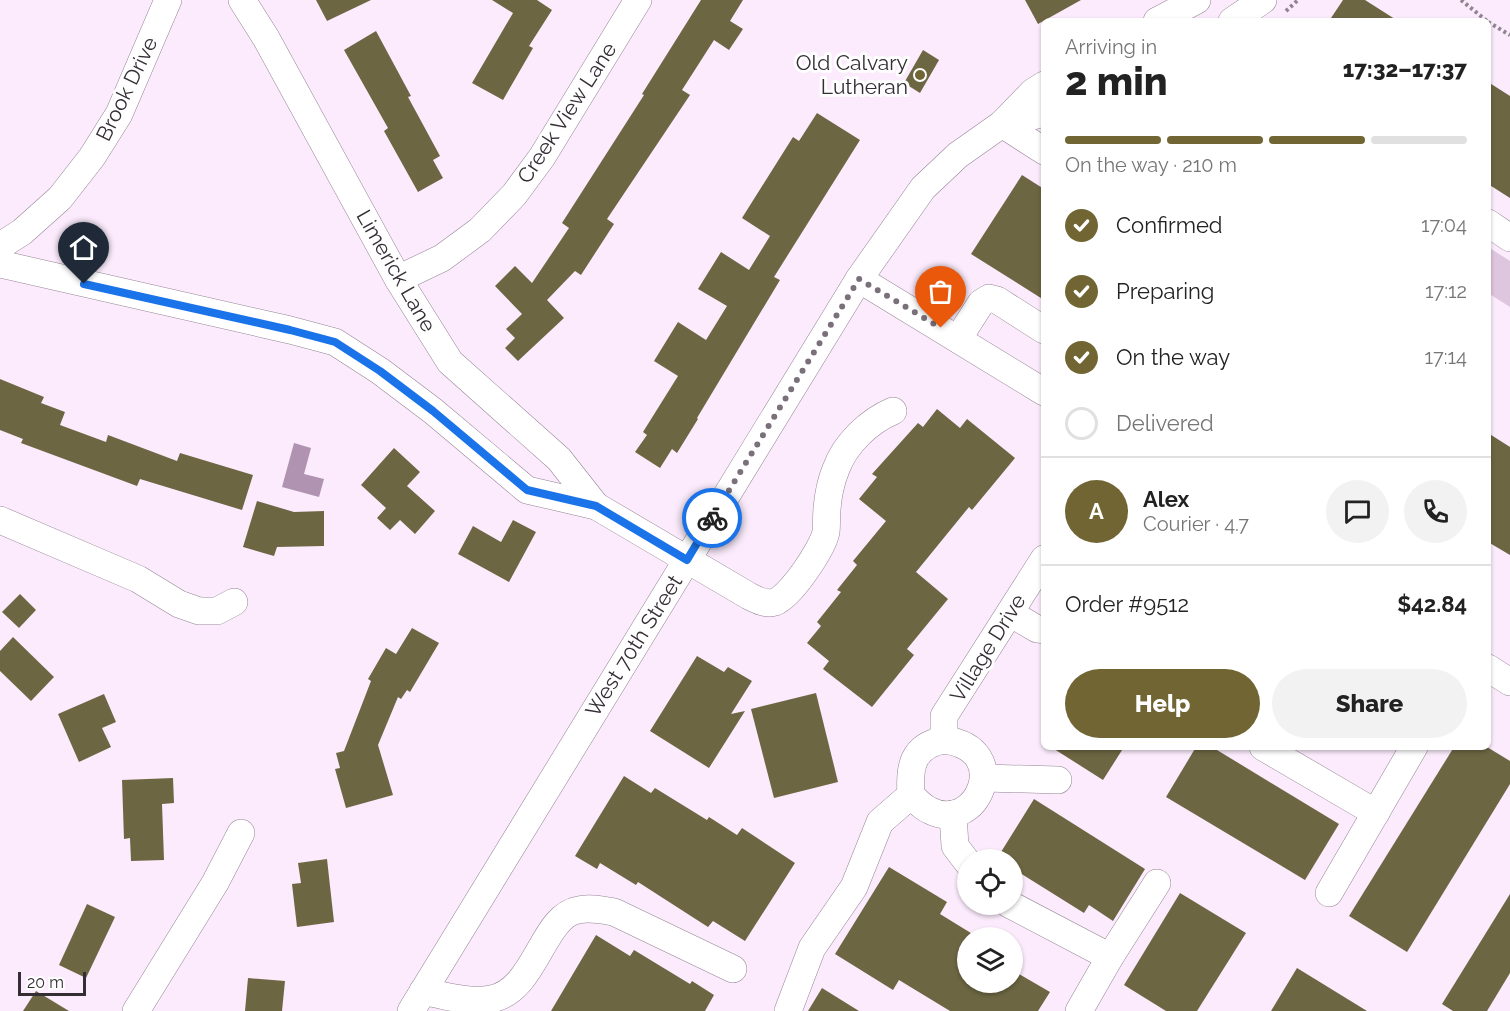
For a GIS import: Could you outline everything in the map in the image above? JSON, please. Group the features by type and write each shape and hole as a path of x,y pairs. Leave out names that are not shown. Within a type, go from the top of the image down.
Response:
{"street":[{"name":"Brook Drive","path":"0,246 22,232 60,198 92,158 119,114 168,0"},
{"name":"Limerick Lane","path":"242,0 266,38 398,279 450,362 559,459 596,506"},
{"name":"Creek View Lane","path":"398,279 442,258 480,230 514,195 542,158 638,0"},
{"path":"1163,18 1197,0"},
{"path":"1211,0 1221,18"},
{"path":"1236,18 1263,0"},
{"name":"West 70th Street","path":"417,1001 859,279 923,188 958,155 1002,124 1033,92 1041,88"},
{"name":"West 70th Street","path":"1002,124 1041,114"},
{"path":"1002,124 1041,149"},
{"path":"1491,225 1510,237"},
{"path":"0,264 335,342 380,371 433,411 527,490 596,506 764,603 776,602 787,593 820,548 826,533 830,490 836,468 843,455 878,417 892,411"},
{"path":"859,279 1041,390"},
{"path":"958,339 981,303 989,298 998,300 1041,328"},
{"path":"0,520 138,579 179,604 199,611 217,611 234,602"},
{"name":"Village Drive","path":"944,740 944,716 1041,564"},
{"path":"1010,613 1041,630"},
{"path":"1491,670 1510,682"},
{"path":"935,741 957,741 966,745 976,754 985,778 974,802 964,810 953,814 940,814 929,810 911,795 910,767 916,755 935,741"},
{"path":"1268,750 1376,813"},
{"path":"1329,893 1412,750"},
{"path":"985,778 1058,780"},
{"path":"788,1011 812,948 854,887 880,822 911,795"},
{"path":"953,814 955,846 957,849"},
{"path":"136,1011 215,883 241,833"},
{"path":"1078,1011 1157,883"},
{"path":"417,1001 493,999 512,990 527,972 559,921 576,910 597,909 614,912 733,969"},
{"path":"1023,911 1110,957"}],"path":[{"path":"1461,0 1483,18"},
{"path":"1491,23 1510,35"}],"shaded area":[{"path":"1491,249 1510,261 1510,307 1491,295"},
{"path":"294,443 311,448 304,474 324,479 319,497 282,487"}],"building":[{"path":"316,0 371,0 327,21"},
{"path":"492,0 537,0 552,10 529,46 533,48 503,100 472,83 513,13"},
{"path":"701,0 743,0 730,21 743,29 729,50 714,40 682,90 690,95 607,219 614,224 581,275 575,271 547,300 564,318 518,361 505,348 515,338 506,329 522,314 495,286 515,266 532,283 569,228 562,223 644,95 642,94"},
{"path":"1025,0 1081,0 1049,18 1041,18 1041,22 1038,24"},
{"path":"1343,0 1365,0 1393,18 1331,18"},
{"path":"376,31 440,156 433,160 443,178 418,192 384,131 388,128 344,50"},
{"name":"Old Calvary Lutheran","path":"923,50 939,60 920,93 904,83"},
{"path":"1491,84 1510,96 1510,198 1491,186"},
{"path":"817,113 860,140 774,277 780,280 698,419 677,453 672,449 660,468 635,452 647,435 643,432 678,376 654,361 678,322 706,340 727,306 698,289 721,252 749,270 770,236 742,218 793,137 799,141"},
{"path":"1022,175 1041,187 1041,298 971,254"},
{"path":"0,379 44,397 41,403 65,412 60,425 106,442 108,435 177,461 180,453 253,475 242,510 140,479 137,486 21,443 23,439 0,430"},
{"path":"937,409 960,428 967,419 1015,458 972,510 969,507 916,572 948,599 907,649 914,655 872,707 823,669 829,661 807,643 821,626 817,622 841,592 837,590 857,565 853,561 886,521 859,499 877,477 872,474 918,423 923,427"},
{"path":"1491,435 1510,447 1510,555 1491,544"},
{"path":"394,448 420,472 407,486 435,511 415,534 400,520 390,530 377,518 386,508 361,485"},
{"path":"257,501 294,512 324,511 324,546 277,547 274,556 243,547"},
{"path":"513,520 536,532 509,582 458,554 473,526 501,542"},
{"path":"20,594 36,610 19,628 2,612"},
{"path":"412,628 439,643 410,692 407,690 401,699 398,697 378,745 393,795 346,808 335,769 340,768 336,753 344,751 371,681 368,679 386,648 396,654"},
{"path":"13,637 54,677 31,701 0,671 0,651"},
{"path":"697,656 724,672 728,667 752,681 731,714 745,711 709,768 650,731"},
{"path":"816,693 838,782 774,798 751,709"},
{"path":"104,694 116,722 102,728 111,747 79,762 58,714"},
{"path":"1491,749 1510,761 1510,784 1407,952 1349,916 1452,750"},
{"path":"1056,750 1122,750 1103,780"},
{"path":"1194,750 1217,750 1339,824 1305,880 1166,797"},
{"path":"624,776 651,793 655,788 707,820 709,817 737,835 742,828 795,863 745,941 713,921 708,927 638,882 636,885 600,863 597,869 575,856"},
{"path":"173,778 174,803 162,804 164,860 131,861 130,838 124,839 122,780"},
{"path":"1034,799 1145,869 1113,921 1089,905 1084,913 1023,875 1023,849 1003,849"},
{"path":"327,859 334,922 297,927 292,884 301,883 298,863"},
{"path":"889,867 947,902 940,914 961,927 957,927 957,993 1023,993 1023,976 1050,992 1038,1011 950,1011 899,980 893,990 835,954"},
{"path":"1180,893 1246,933 1197,1011 1166,1011 1124,985"},
{"path":"1510,894 1510,973 1487,1011 1453,1011 1442,1004"},
{"path":"87,904 115,917 86,978 59,965"},
{"path":"596,935 630,956 634,950 690,984 692,981 714,995 705,1011 551,1011"},
{"path":"1297,968 1367,1011 1271,1011"},
{"path":"248,978 285,981 282,1011 245,1011"},
{"path":"822,988 859,1011 808,1011"},
{"path":"36,991 69,1011 23,1011"}],"way so far":[{"path":"712,518 859,279 941,328"}],"place":[{"name":"Old Calvary Lutheran","path":"920,75"}],"route":[{"path":"84,284 335,342 380,371 433,411 527,490 596,506 687,560 712,518"}]}
